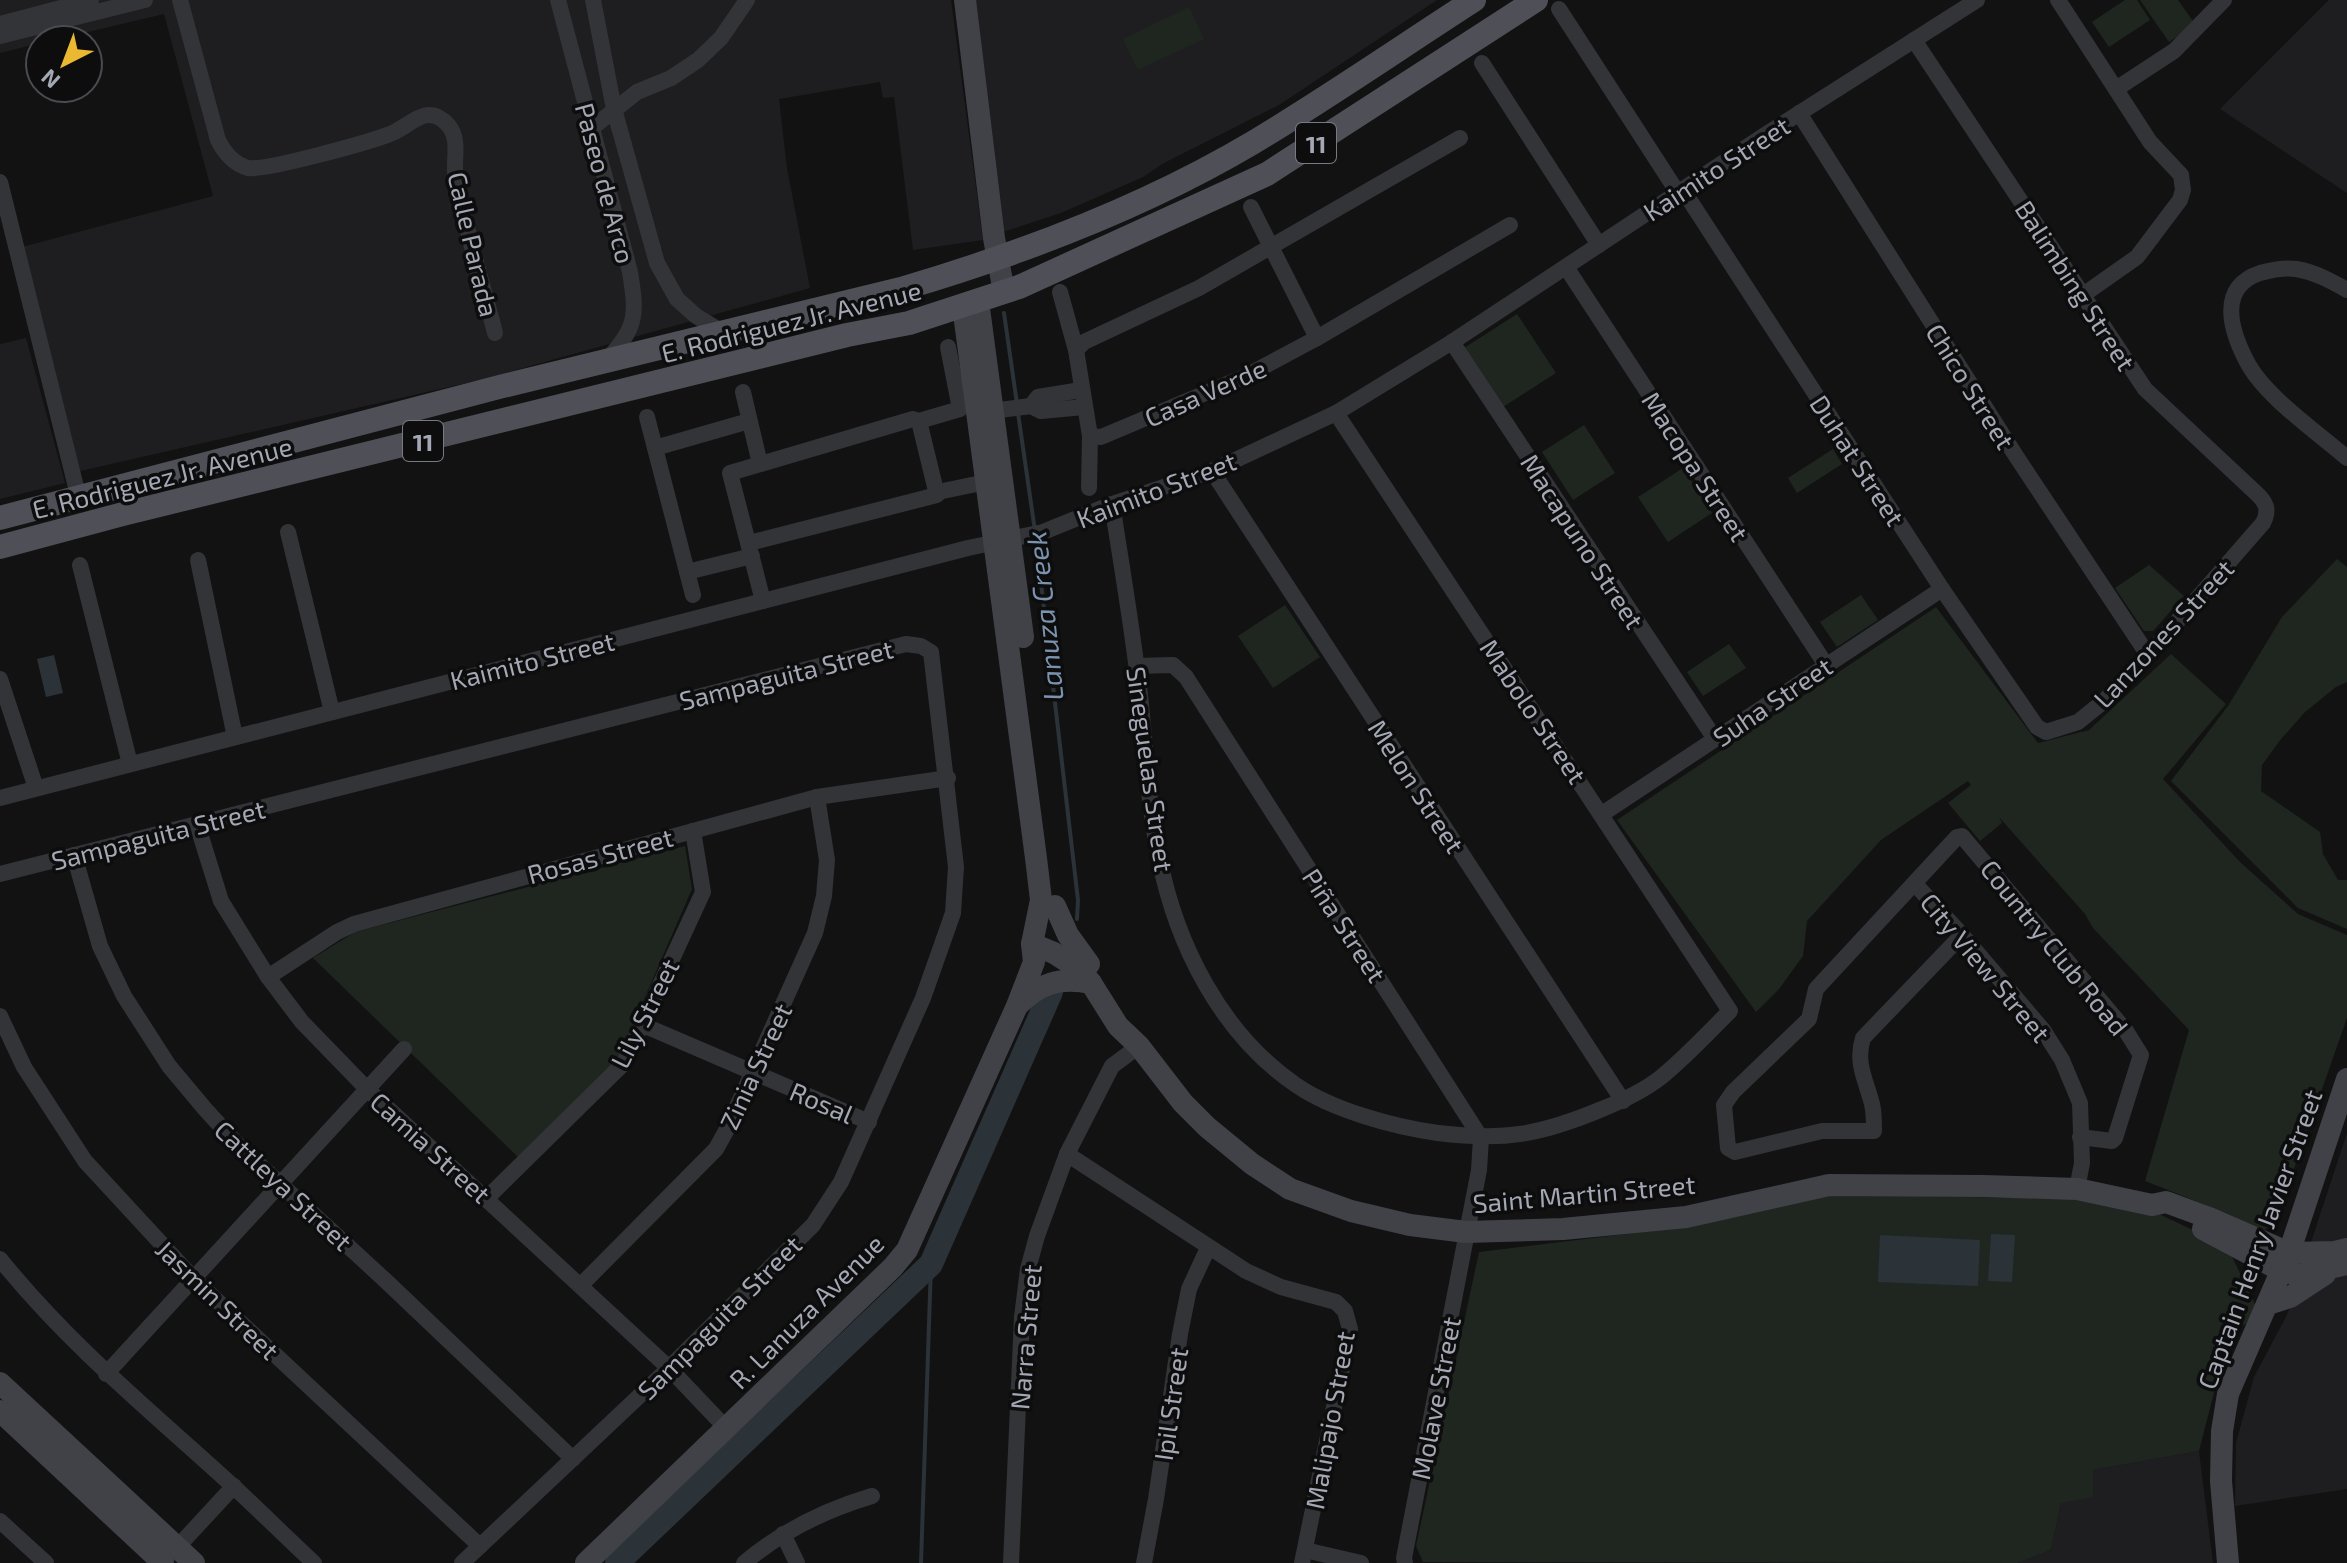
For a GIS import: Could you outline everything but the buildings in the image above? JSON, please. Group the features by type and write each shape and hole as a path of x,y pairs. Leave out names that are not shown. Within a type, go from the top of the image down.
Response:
{"main road":[{"path":"965,0 997,259 1004,292"},
{"name":"E. Rodriguez Jr. Avenue","path":"0,518 944,276 997,259 1162,189 1253,143 1474,0"},
{"name":"E. Rodriguez Jr. Avenue","path":"0,547 847,335 909,323 970,297 1004,292 1267,174 1536,0"},
{"path":"944,276 970,297 997,259"},
{"name":"R. Lanuza Avenue","path":"586,1563 907,1250 1017,1006 1055,906 1019,538 970,297"},
{"path":"570,370 577,403"},
{"name":"R. Lanuza Avenue","path":"992,411 986,482 1019,538 1036,858 1041,900 1039,945"},
{"path":"72,527 73,500"},
{"path":"1017,1006 1037,988 1090,974 1055,906"},
{"name":"Saint Martin Street","path":"1039,945 1090,974 1118,1026 1136,1042 1183,1103 1207,1127 1252,1164 1290,1189 1362,1214 1410,1225 1466,1232 1563,1229 1686,1217 1829,1185 2077,1189 2152,1205 2166,1202 2212,1219 2286,1262"},
{"name":"Captain Henry Javier Street","path":"2228,1563 2221,1481 2222,1431 2228,1394 2286,1262 2347,1079"},
{"path":"2286,1262 2347,1249"},
{"path":"2286,1262 2299,1275 2340,1266"},
{"path":"2268,1304 2290,1297 2340,1266"},
{"path":"0,1383 168,1558"},
{"path":"0,1411 168,1558 194,1563"}],"street":[{"path":"0,24 91,0"},
{"path":"0,36 145,0"},
{"name":"Calle Parada","path":"180,0 218,140 227,155 242,166 266,168 390,134 423,116 440,119 450,128 455,141 456,182 495,333"},
{"name":"Paseo de Arco","path":"558,0 630,272 634,299 633,319 627,337 607,360"},
{"name":"Paseo de Arco","path":"593,0 614,109 657,263 677,299 696,316 721,331"},
{"path":"592,128 637,92 671,78 698,60 721,38 747,0"},
{"name":"Kaimito Street","path":"0,798 1019,538 1212,471 1336,413 1452,342 1799,113 1977,0"},
{"path":"2058,0 2150,142 2181,175 2183,190 2180,200 2137,257 2083,295"},
{"path":"2116,89 2174,51 2224,0"},
{"name":"Duhat Street","path":"1559,9 1942,589 2037,727"},
{"name":"Balimbing Street","path":"1914,40 2145,389 2267,506"},
{"path":"1482,63 1599,245"},
{"name":"Chico Street","path":"1799,113 2016,456 2148,655"},
{"path":"1076,350 1084,342 1199,288 1272,248 1460,138"},
{"path":"0,182 73,500"},
{"path":"1251,207 1317,338"},
{"name":"Casa Verde","path":"1090,436 1101,437 1135,424 1246,376 1510,225"},
{"path":"630,272 657,263"},
{"name":"Macopa Street","path":"1566,267 1826,665"},
{"path":"2347,290 2320,276 2294,268 2273,269 2251,276 2235,289 2230,309 2246,362 2265,387 2347,458"},
{"path":"1060,292 1076,350 1090,436 1089,488"},
{"name":"Macapuno Street","path":"1452,342 1715,739"},
{"path":"763,601 730,473 913,419 919,421 960,409 948,347"},
{"path":"1030,406 1038,397 1081,390"},
{"path":"743,392 760,464"},
{"path":"992,411 1030,406 1041,411 1084,407"},
{"name":"Mabolo Street","path":"1336,413 1730,1011"},
{"path":"647,417 693,595"},
{"path":"655,448 749,421"},
{"path":"919,421 938,492"},
{"name":"Melon Street","path":"1212,471 1623,1101"},
{"path":"687,572 751,549 934,497 938,492 986,482"},
{"name":"Sineguelas Street","path":"1112,504 1137,666 1159,857 1189,953 1233,1025 1262,1058 1297,1086 1337,1106 1412,1130 1481,1138 1521,1136 1560,1127 1623,1101 1658,1080 1730,1011"},
{"name":"Lanzones Street","path":"2037,727 2046,732 2078,722 2104,701 2263,523 2267,506"},
{"path":"288,532 332,712"},
{"path":"198,560 235,737"},
{"path":"80,565 130,764"},
{"name":"Suha Street","path":"1602,814 1942,589"},
{"name":"Sampaguita Street","path":"0,874 906,644 921,646 931,652 956,867 953,913 923,998 841,1182 813,1225 669,1368 462,1563"},
{"name":"Piña Street","path":"1137,666 1173,665 1186,677 1481,1138"},
{"path":"0,679 36,788"},
{"name":"Rosas Street","path":"268,977 354,924 817,797 948,778"},
{"name":"Zinia Street","path":"581,1285 716,1149 753,1073 815,933 824,896 827,860 817,797"},
{"name":"Camia Street","path":"197,824 221,901 268,977 302,1022 368,1090 669,1368 726,1428"},
{"name":"Lily Street","path":"487,1198 624,1063 703,892 693,831"},
{"name":"Country Club Road","path":"1915,884 1957,837 1962,836 2126,1031 2141,1055 2118,1134 2112,1141 2080,1137"},
{"name":"Cattleya Street","path":"74,855 100,946 124,996 169,1066 238,1145 573,1459"},
{"path":"1915,884 1816,989 1809,1019 1733,1092 1724,1105 1728,1148 1731,1151 1822,1131 1874,1131 1873,1106 1859,1064 1863,1038 1962,935"},
{"name":"City View Street","path":"1915,884 2043,1030 2062,1060 2080,1103 2082,1163 2077,1189"},
{"name":"Jasmin Street","path":"0,1016 24,1067 85,1161 193,1278 480,1546"},
{"name":"Rosal","path":"643,1025 869,1122"},
{"name":"Narra Street","path":"1011,1563 1022,1317 1028,1269 1067,1154 1112,1066 1136,1042"},
{"path":"106,1374 404,1049"},
{"path":"1466,1232 1479,1170 1481,1138"},
{"name":"Malipajo Street","path":"1067,1154 1246,1271 1281,1287 1336,1302 1345,1311 1350,1329 1303,1557"},
{"name":"Molave Street","path":"1405,1563 1466,1232"},
{"name":"Ipil Street","path":"1144,1563 1189,1289 1208,1248"},
{"path":"0,1259 37,1304 106,1374 234,1486 314,1563"},
{"path":"168,1558 234,1486"},
{"path":"744,1563 783,1534 835,1507 872,1496"},
{"path":"0,1521 46,1563"},
{"path":"783,1534 797,1563"},
{"path":"1303,1557 1361,1563"}],"shaded area":[{"path":"0,0 951,0 983,240 913,250 894,97 883,98 880,82 779,99 787,168 810,288 484,379 76,472 22,247 213,196 164,14 104,28 104,24 24,24 24,47 0,53"},
{"path":"973,0 1437,0 1279,105 1164,163 1143,177 1061,213 1003,232"},
{"path":"2125,0 2137,0 2150,20 2109,47 2092,22"},
{"path":"2140,0 2178,0 2195,24 2169,42"},
{"path":"2329,0 2347,0 2347,193 2220,109"},
{"path":"1189,7 1204,39 1138,70 1123,39"},
{"path":"1517,314 1556,373 1503,407 1464,348"},
{"path":"26,338 65,483 0,499 0,344"},
{"path":"1584,425 1615,473 1573,500 1542,452"},
{"path":"1833,449 1842,464 1797,493 1788,478"},
{"path":"1683,468 1712,513 1668,542 1638,497"},
{"path":"2337,559 2347,567 2347,682 2305,712 2281,739 2262,765 2261,791 2320,832 2323,854 2338,880 2347,880 2347,929 2298,908 2171,781 2228,706 2282,617"},
{"path":"2149,565 2184,596 2153,631 2144,631 2115,588"},
{"path":"1861,595 1878,620 1837,647 1820,622"},
{"path":"1285,605 1320,657 1273,688 1238,636"},
{"path":"1936,607 2038,743 2089,730 2171,654 2226,704 2163,779 2240,862 2298,914 2347,935 2347,1018 2275,1223 2263,1231 2145,1181 2189,1030 2093,928 2085,914 1999,817 2002,823 1980,841 1948,803 1971,785 1968,781 1881,840 1807,921 1803,956 1779,989 1756,1012 1617,820"},
{"path":"1729,644 1746,668 1703,696 1687,672"},
{"path":"54,655 63,693 46,697 37,659"},
{"path":"685,846 692,889 614,1068 520,1159 313,958 355,932"},
{"path":"2347,1133 2347,1489 2235,1506 2236,1443 2254,1377 2287,1315"},
{"path":"1819,1194 2069,1199 2124,1204 2161,1215 2227,1246 2260,1315 2233,1332 2225,1350 2199,1451 2093,1470 2093,1497 2061,1503 2051,1550 2018,1563 1423,1562 1416,1546 1479,1252 1699,1225"},
{"path":"1991,1234 2015,1235 2012,1282 1988,1281"},
{"path":"1880,1235 1980,1240 1978,1286 1878,1282"},
{"path":"2199,1451 2213,1563 2018,1563 2051,1550 2061,1503 2092,1470"}],"waterway":[{"name":"Lanuza Creek","path":"1004,313 1017,404"},
{"name":"Lanuza Creek","path":"1018,413 1035,531"},
{"name":"Lanuza Creek","path":"1036,540 1078,900 1077,919"},
{"path":"617,1563 931,1264 1051,992"},
{"path":"921,1563 931,1264"}]}
